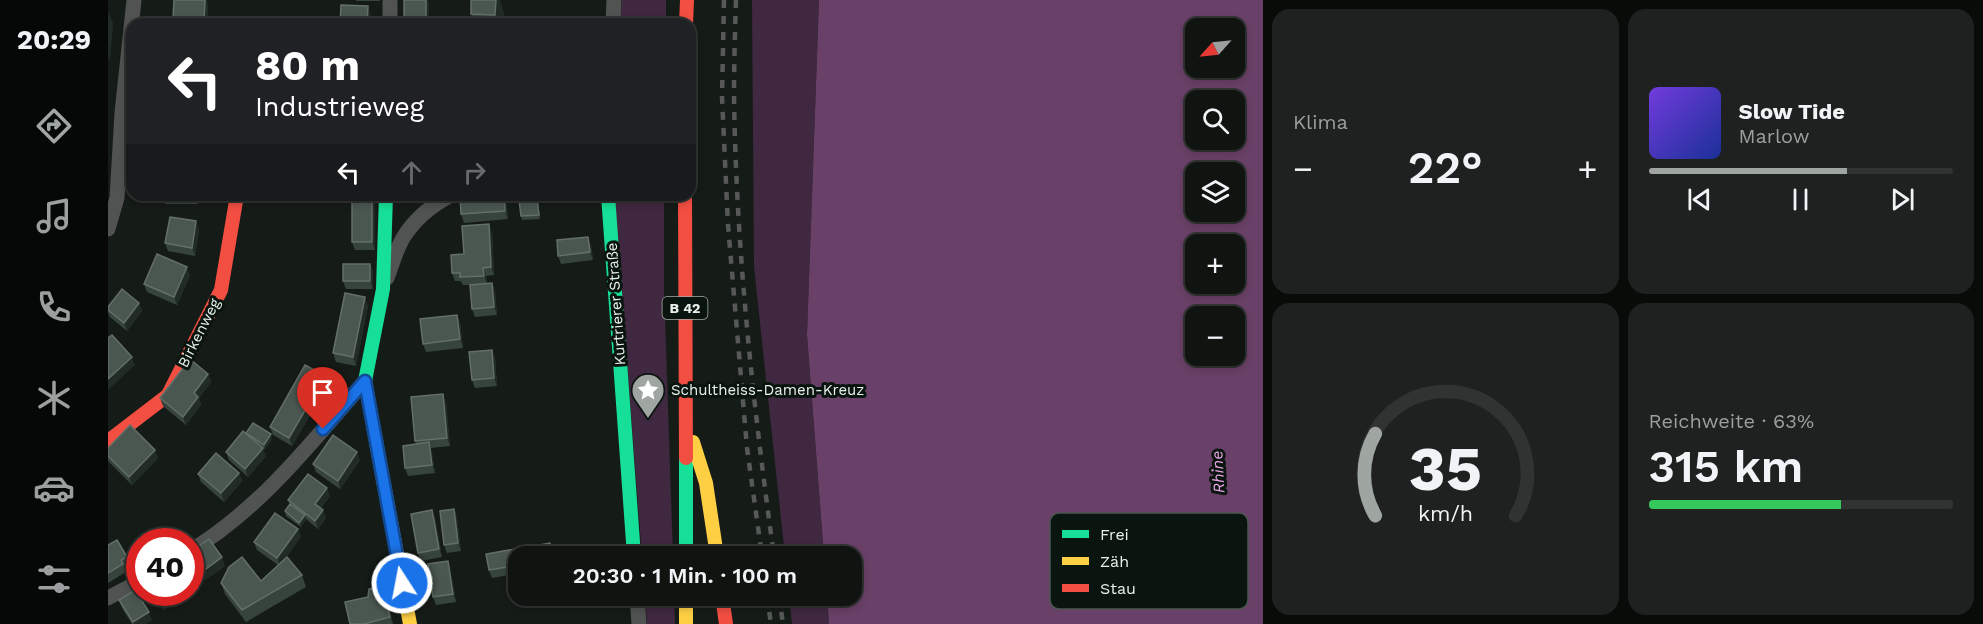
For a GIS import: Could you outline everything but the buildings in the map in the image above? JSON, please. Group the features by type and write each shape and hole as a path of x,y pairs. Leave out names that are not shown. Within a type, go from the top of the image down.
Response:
{"street":[{"path":"133,18 135,0"},
{"path":"390,0 390,18"},
{"path":"612,18 614,0"},
{"path":"686,18 687,0"},
{"path":"108,230 117,198 121,119 126,76"},
{"name":"Birkenweg","path":"108,441 168,395 221,290 236,201"},
{"path":"386,201 383,289 365,381 410,624"},
{"path":"383,289 402,240 417,220 440,201"},
{"name":"Kurtrierer Straße","path":"608,201 633,546"},
{"name":"B 42","path":"685,201 686,546"},
{"path":"204,543 265,493 365,381"},
{"name":"B 42","path":"686,420 706,483 715,546"},
{"path":"108,598 126,588"},
{"path":"638,606 639,624"},
{"path":"686,606 686,624"},
{"path":"723,606 726,624"}],"shaded area":[{"path":"622,0 666,0 666,18 620,18"},
{"path":"752,0 819,0 807,335 823,546 784,546 754,267"},
{"path":"614,201 664,201 664,288 673,546 641,546"},
{"path":"646,606 674,606 675,624 647,624"},
{"path":"790,606 828,606 829,624 792,624"}],"water":[{"name":"Rhine","path":"819,0 1263,0 1263,624 829,624 828,606 862,606 862,546 823,546 807,335"}],"railway":[{"path":"724,0 722,97 728,225 747,448 761,546"},
{"path":"736,0 734,95 738,211 759,442 773,546"},
{"path":"768,606 771,624"},
{"path":"780,606 783,624"}],"traffic: fast":[{"path":"377,447 365,381 383,289 386,201"},
{"path":"608,201 633,546"},
{"path":"686,458 686,546"}],"traffic: slow":[{"path":"693,442 706,483 715,546"},
{"path":"377,447 410,624"},
{"path":"686,606 686,624"}],"traffic: jam":[{"path":"686,18 687,0"},
{"path":"108,441 168,395 221,290 236,201"},
{"path":"685,201 686,458"},
{"path":"723,606 726,624"}],"place":[{"name":"Schultheiss-Damen-Kreuz","path":"648,419"}],"route":[{"path":"323,429 365,381 402,583"}]}
